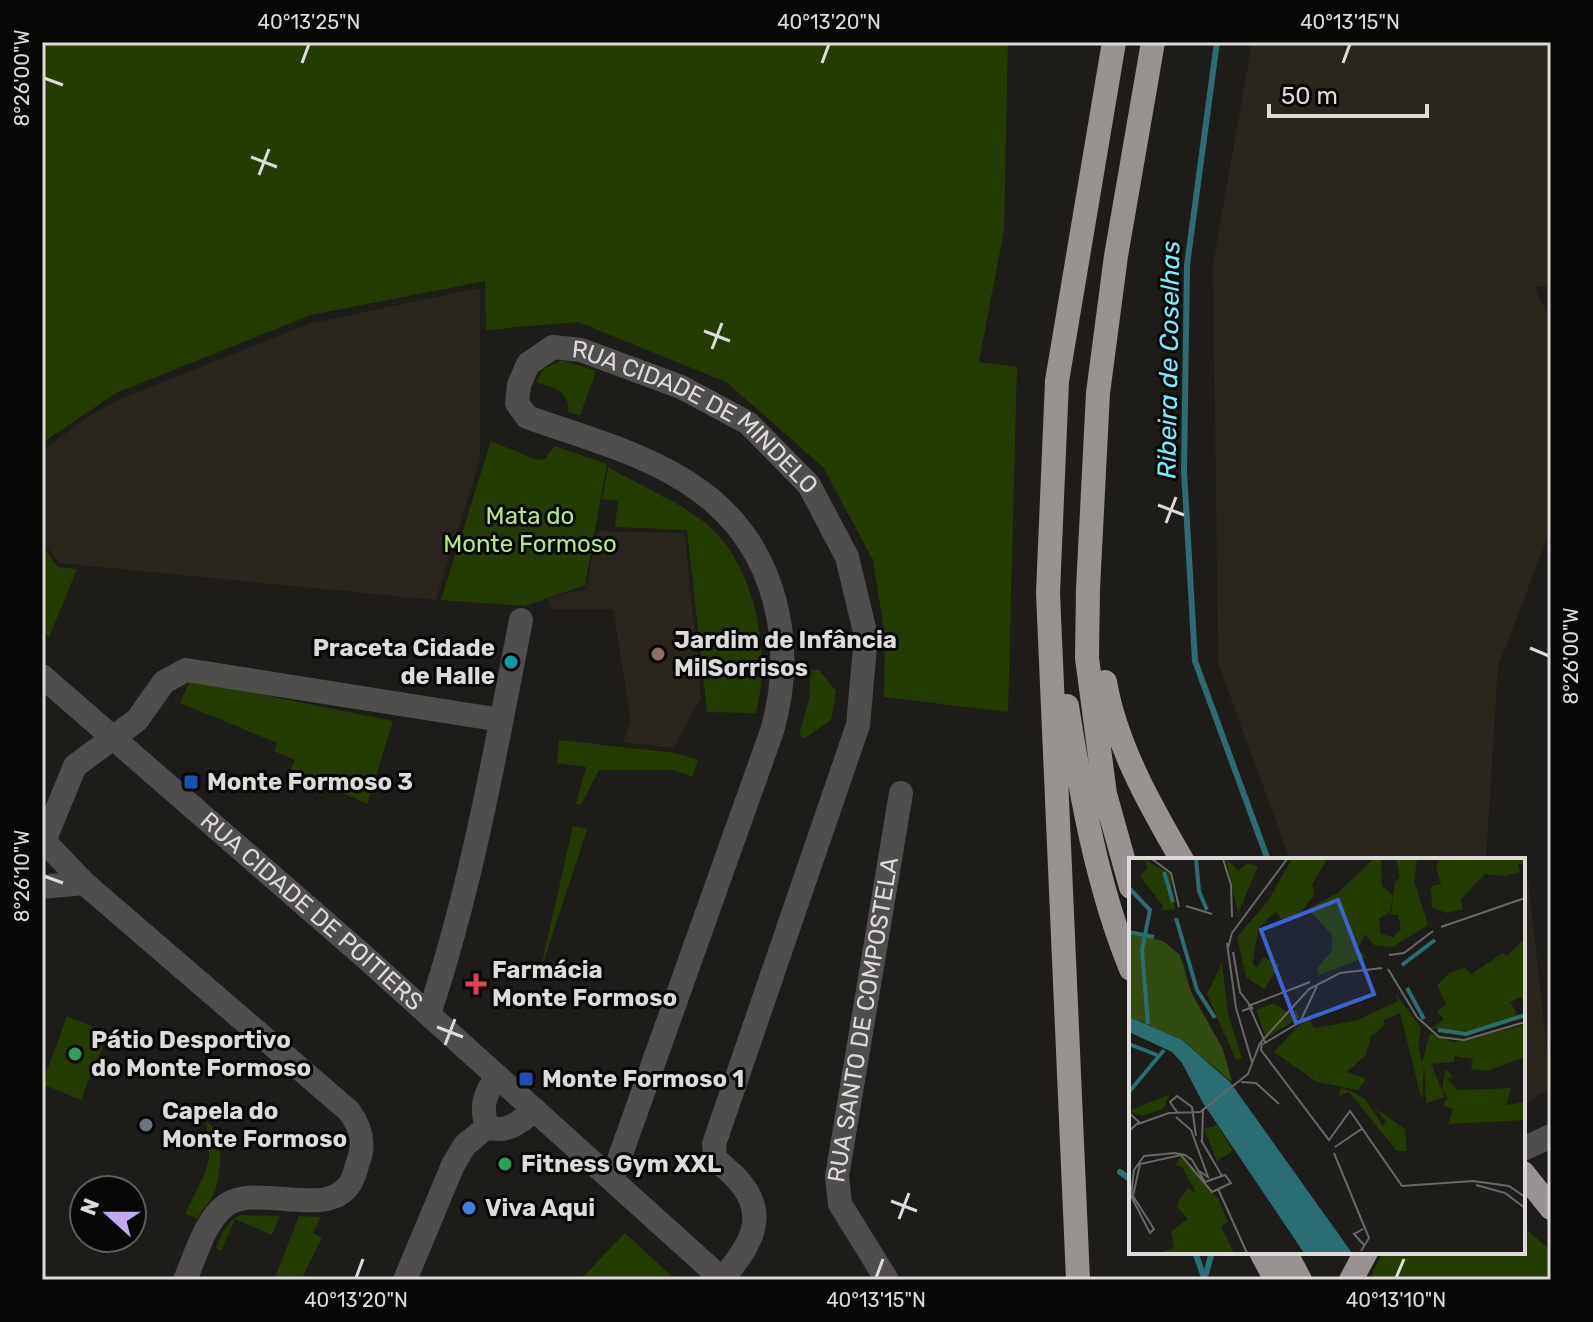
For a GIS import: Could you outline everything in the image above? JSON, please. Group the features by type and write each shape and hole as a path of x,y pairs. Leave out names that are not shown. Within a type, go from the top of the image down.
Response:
{"highway":[{"path":"1078,1280 1048,593 1057,381 1114,42"},
{"path":"1129,880 1105,794 1087,658 1088,589 1098,393 1116,256 1153,42"},
{"path":"1088,589 1109,705 1147,801 1181,858"},
{"path":"1048,593 1082,800 1129,964"},
{"path":"1525,1176 1551,1208"},
{"path":"1525,1207 1551,1215"},
{"path":"1262,1254 1276,1280"},
{"path":"1286,1254 1300,1280"},
{"path":"1351,1280 1365,1254"}],"street":[{"name":"RUA CIDADE DE MINDELO","path":"612,1179 772,731 783,693 784,667 772,587 745,537 701,492 648,461 527,417 517,403 519,385 528,364 541,353 566,346 681,387 748,423 809,485 847,557 866,636 858,725 714,1144 715,1158 738,1180 749,1197 755,1219 750,1245 723,1280"},
{"path":"429,1014 453,940 496,760 521,620"},
{"path":"185,1280 209,1227 224,1206 239,1198 333,1198 349,1185 361,1154 361,1127 349,1111 84,883 43,843 75,766 137,720 164,682 186,670 501,720"},
{"name":"RUA CIDADE DE POITIERS","path":"42,676 429,1014 723,1280"},
{"name":"RUA SANTO DE COMPOSTELA","path":"887,1280 840,1204 837,1176 901,793"},
{"path":"42,887 84,883"},
{"path":"487,1127 482,1112 485,1094 497,1076"},
{"path":"487,1127 499,1131 514,1127 535,1110"},
{"path":"405,1280 453,1165 465,1145 487,1127"},
{"path":"1525,1148 1551,1136"}],"shaded area":[{"path":"1252,42 1551,42 1551,285 1534,287 1551,321 1551,528 1498,667 1486,858 1289,858 1218,663 1213,264"},
{"path":"480,288 480,459 436,600 59,563 42,541 42,451 86,418 118,400 312,323"},
{"name":"Jardim de Infância MilSorrisos","path":"597,531 685,533 701,698 673,748 623,742 631,721 613,609 552,609 548,598 586,589"},
{"path":"1528,878 1551,1087 1525,1105 1525,879"}],"green space":[{"path":"42,42 1008,42 1004,230 979,362 1017,367 1008,712 884,697 885,637 873,560 823,467 726,382 578,322 486,330 485,281 311,315 116,393 42,443"},
{"path":"562,360 596,371 580,416 568,412 563,394 536,382 545,368"},
{"name":"Mata do Monte Formoso","path":"491,441 534,459 544,460 555,446 607,464 585,585 525,606 441,600"},
{"path":"608,467 699,518 718,535 734,556 746,581 760,634 762,662 756,713 707,712 687,530 615,527 618,501 602,499"},
{"path":"42,546 58,567 77,569 49,637 42,630"},
{"path":"811,670 819,670 836,691 831,720 805,738 799,735 809,700"},
{"path":"190,680 393,721 367,804 291,769 295,760 274,751 277,743 180,703"},
{"path":"559,740 676,753 698,760 692,777 674,770 599,770 581,805 576,804 586,767 557,763"},
{"path":"573,826 587,829 540,972"},
{"name":"Pátio Desportivo do Monte Formoso","path":"67,1016 108,1033 81,1100 42,1084"},
{"path":"206,1121 213,1127 220,1146 220,1169 212,1198 197,1219 185,1214 206,1171 209,1156"},
{"path":"241,1215 280,1216 272,1235 235,1219 221,1251 216,1248 228,1225 236,1218"},
{"path":"299,1216 321,1217 313,1233 322,1238 301,1280 274,1280"},
{"path":"1525,1228 1551,1251 1551,1280 1369,1280 1382,1254 1525,1254"},
{"path":"625,1233 676,1280 580,1280"}],"waterway":[{"name":"Ribeira de Coselhas","path":"1217,42 1187,265 1184,471 1195,661 1267,858"},
{"path":"1120,1172 1129,1179"},
{"path":"1196,1254 1205,1280"},
{"path":"1206,1274 1211,1254"}],"place":[{"name":"Jardim de Infância MilSorrisos","path":"658,654"},
{"name":"Praceta Cidade de Halle","path":"511,662"},
{"name":"Monte Formoso 3","path":"191,782"},
{"name":"Farmácia Monte Formoso","path":"476,984"},
{"name":"Pátio Desportivo do Monte Formoso","path":"75,1054"},
{"name":"Monte Formoso 1","path":"526,1079"},
{"name":"Capela do Monte Formoso","path":"146,1125"},
{"name":"Fitness Gym XXL","path":"505,1164"},
{"name":"Viva Aqui","path":"469,1208"}]}
